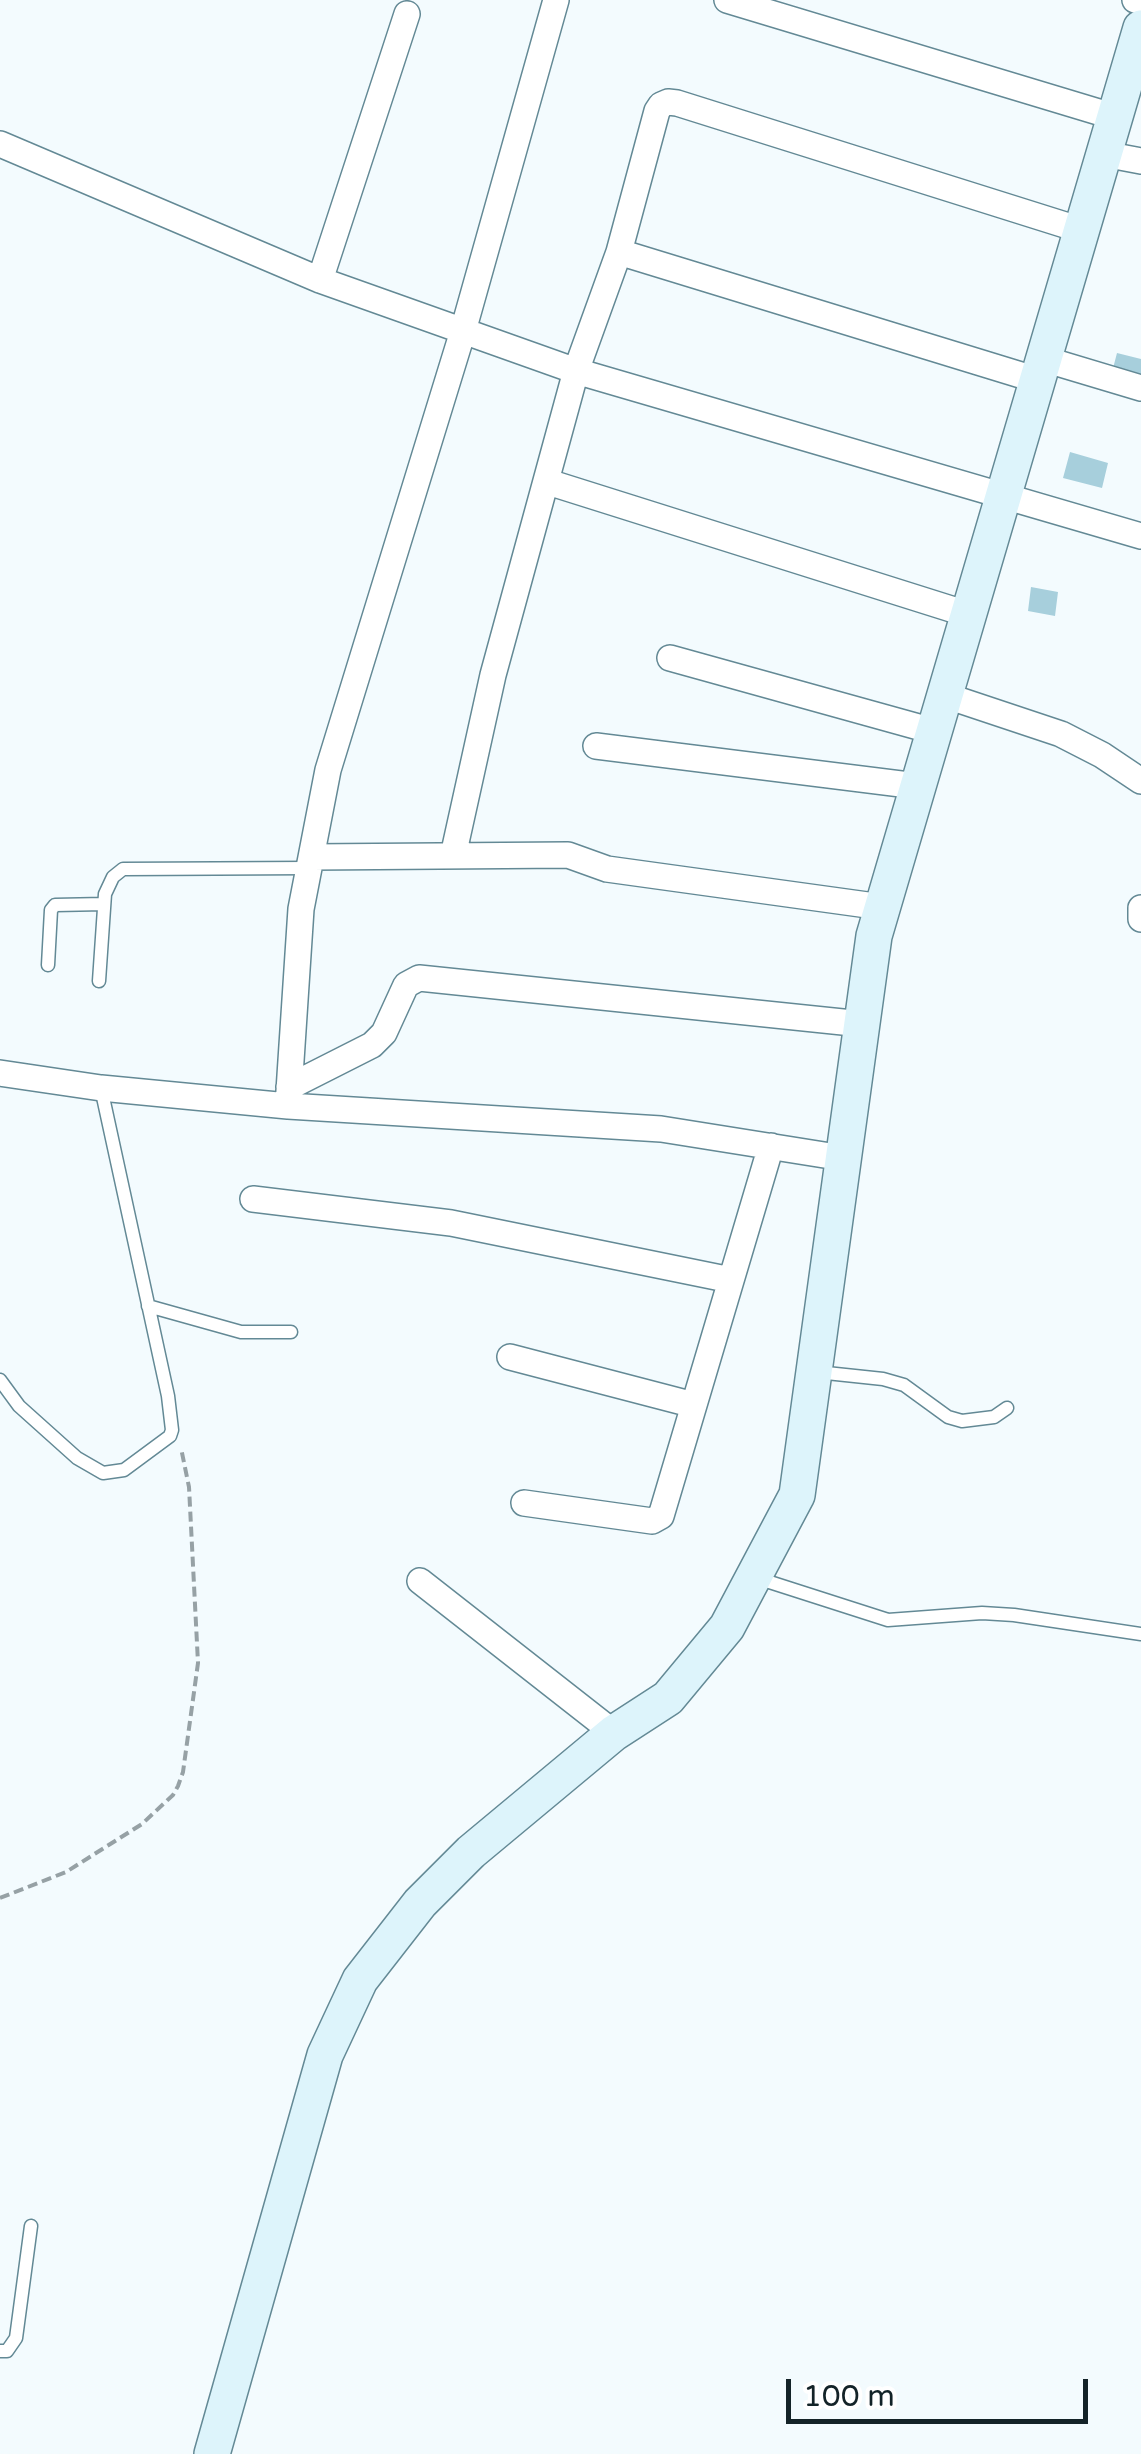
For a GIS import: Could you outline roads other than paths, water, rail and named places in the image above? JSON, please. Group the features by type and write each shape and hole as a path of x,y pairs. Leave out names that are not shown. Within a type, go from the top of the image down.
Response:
{"main road":[{"path":"212,2454 324,2056 360,1980 420,1903 471,1852 614,1733 668,1698 728,1627 797,1495 874,936 1141,28"}],"street":[{"path":"288,1097 294,978 328,770 463,331 556,0"},
{"path":"727,0 1115,117"},
{"path":"320,280 407,14"},
{"path":"453,856 493,675 576,371 619,252 656,111 668,102 1082,230"},
{"path":"0,144 320,280 576,371 1141,536"},
{"path":"1104,154 1141,161"},
{"path":"619,252 1040,370 1141,388"},
{"path":"548,482 967,614"},
{"path":"670,658 933,731"},
{"path":"944,695 1061,734 1102,755 1141,782"},
{"path":"596,746 918,786"},
{"path":"311,863 568,855 607,870 882,907"},
{"path":"1141,908 1141,919"},
{"path":"288,1097 372,1046 384,1033 406,984 419,978 862,1024"},
{"path":"0,1073 101,1088 288,1097 643,1127 843,1158"},
{"path":"524,1503 658,1520 770,1146"},
{"path":"253,1199 451,1222 731,1280"},
{"path":"510,1358 694,1404"},
{"path":"420,1581 614,1733"}],"lane":[{"path":"99,980 104,894 112,878 124,869 311,863"},
{"path":"48,965 51,910 55,905 104,904"},
{"path":"0,1380 19,1406 76,1458 102,1473 124,1470 170,1436 148,1306 101,1088"},
{"path":"148,1306 241,1332 292,1332"},
{"path":"815,1372 884,1378 904,1385 948,1417 962,1421 994,1417 1007,1408"},
{"path":"755,1577 888,1620 982,1613 1141,1634"},
{"path":"0,2351 6,2351 16,2338 31,2226"}]}
